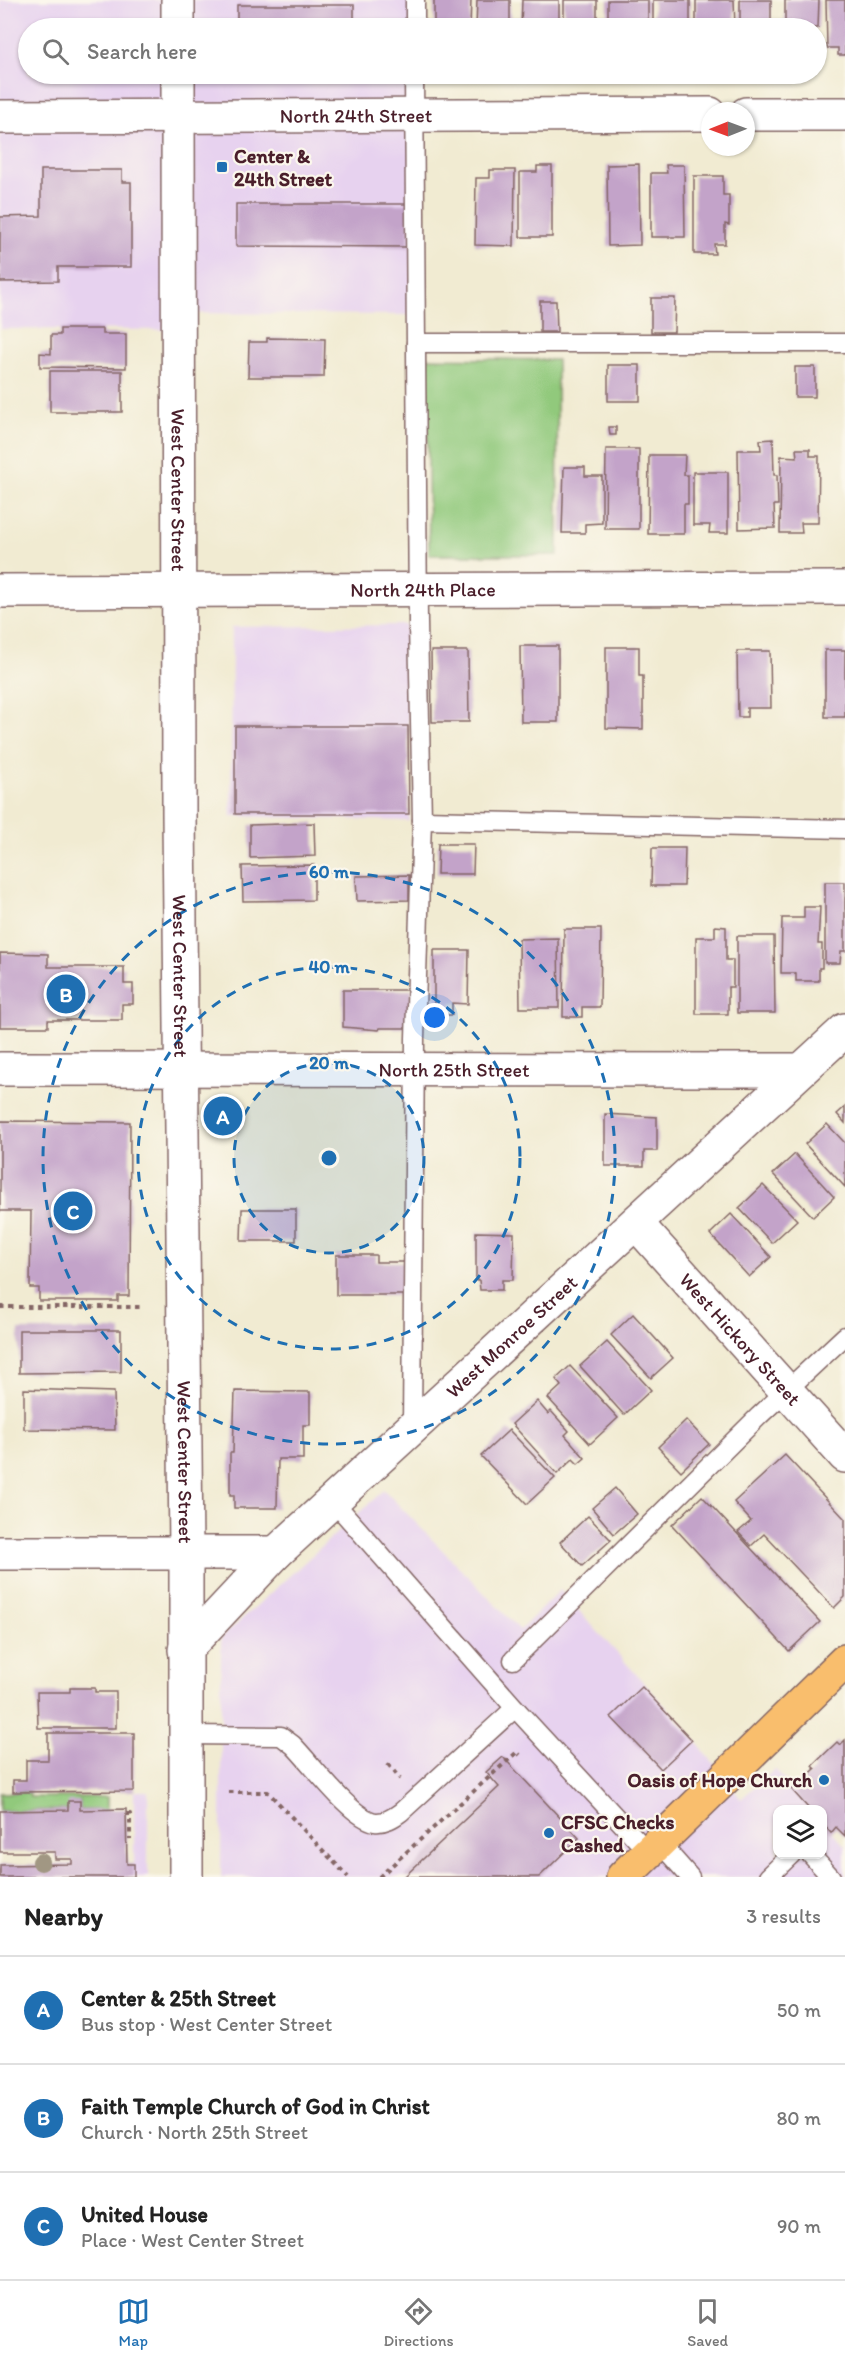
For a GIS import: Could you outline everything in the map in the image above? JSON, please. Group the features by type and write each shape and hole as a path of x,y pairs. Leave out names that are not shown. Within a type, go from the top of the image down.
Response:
{"main road":[{"path":"623,1877 845,1661"}],"street":[{"path":"178,0 178,18"},
{"name":"West Center Street","path":"178,84 180,1068 186,1553 186,1877"},
{"name":"North 24th Street","path":"0,117 701,114"},
{"path":"755,114 845,114"},
{"name":"North 24th Place","path":"0,591 845,588"},
{"name":"West Monroe Street","path":"185,1650 276,1553 845,1030"},
{"name":"North 25th Street","path":"0,1069 801,1070"},
{"name":"West Hickory Street","path":"636,1223 784,1392 845,1456"},
{"path":"0,1553 276,1553"}],"lane":[{"path":"415,0 415,18"},
{"path":"412,1428 415,1069 422,820 414,84"},
{"path":"416,342 845,343"},
{"path":"422,820 845,829"},
{"path":"513,1660 784,1392 845,1336"},
{"path":"333,1501 514,1708 653,1847 690,1877"},
{"path":"185,1735 281,1736 293,1745 357,1814 372,1821 381,1822 401,1812 514,1708"},
{"path":"768,1877 787,1859"},
{"path":"815,1859 831,1877"}],"path":[{"path":"0,1306 140,1307"},
{"path":"378,1877 518,1752 525,1760"},
{"path":"228,1792 268,1792 348,1877"},
{"path":"127,1814 130,1814 130,1839"}],"shaded area":[{"path":"0,0 415,0 415,18 18,18 18,84 414,84 415,315 178,313 178,330 0,329"},
{"path":"407,625 409,821 231,816 232,627"},
{"path":"384,1490 520,1630 560,1590 694,1738 741,1799 775,1769 808,1805 773,1805 773,1859 827,1859 827,1826 845,1846 845,1877 221,1877 221,1638"},
{"path":"134,1791 148,1791 148,1877 134,1877"}],"green space":[{"path":"427,358 557,360 558,555 429,555"},
{"path":"29,1792 30,1797 107,1797 107,1810 80,1810 80,1801 68,1810 0,1811 0,1793"}],"building":[{"path":"434,0 471,0 470,18 434,18"},
{"path":"477,0 510,0 510,18 476,18"},
{"path":"522,0 559,0 559,18 521,18"},
{"path":"564,0 597,0 597,18 564,18"},
{"path":"608,0 648,0 648,18 608,18"},
{"path":"653,0 690,0 690,18 653,18"},
{"path":"696,0 734,0 735,18 696,18"},
{"path":"740,0 771,0 771,18 740,18"},
{"path":"785,0 819,0 818,18 785,18"},
{"path":"826,0 845,0 845,55 838,55 838,48 827,48"},
{"path":"237,5 354,5 354,18 237,18"},
{"path":"639,164 640,245 608,246 607,165"},
{"path":"666,165 684,165 685,237 651,237 651,173 667,173"},
{"path":"537,166 552,166 552,237 520,237 520,172 537,172"},
{"path":"41,170 122,170 122,182 131,182 131,267 58,267 58,281 0,282 0,217 41,216"},
{"path":"490,170 515,170 514,246 475,245 476,178 490,178"},
{"path":"694,176 723,176 723,195 729,195 729,225 725,224 725,244 714,244 715,254 694,254"},
{"path":"236,204 409,204 409,247 236,246"},
{"path":"651,298 675,298 674,332 651,332"},
{"path":"540,301 556,301 557,332 540,332"},
{"path":"60,329 102,329 102,334 126,334 126,368 40,367 40,353 51,354 51,335 60,335"},
{"path":"267,338 325,339 324,377 248,377 249,342 267,342"},
{"path":"608,365 640,365 640,401 608,401"},
{"path":"795,367 815,367 815,397 795,397"},
{"path":"50,371 122,371 122,412 50,412"},
{"path":"609,427 616,427 616,435 610,435"},
{"path":"773,439 778,505 774,505 775,528 739,529 738,450 761,450 760,440"},
{"path":"606,449 639,449 639,529 605,529"},
{"path":"796,449 810,449 810,456 819,456 818,523 801,523 802,533 780,533 781,456 797,457"},
{"path":"649,455 685,455 684,475 688,475 688,504 684,504 684,534 648,534"},
{"path":"564,467 585,467 585,476 602,476 602,523 585,524 585,533 562,533"},
{"path":"693,472 728,472 728,533 709,533 710,525 693,525"},
{"path":"520,646 558,646 558,722 521,722"},
{"path":"606,647 639,647 639,676 643,676 643,729 606,728"},
{"path":"825,650 845,650 845,717 825,717"},
{"path":"431,651 468,651 469,722 432,722"},
{"path":"737,651 770,651 771,708 747,708 747,717 738,717"},
{"path":"235,726 408,726 409,814 235,814"},
{"path":"314,823 315,856 250,858 250,825"},
{"path":"438,844 474,844 473,874 437,874"},
{"path":"652,848 685,848 684,886 651,886"},
{"path":"314,865 314,900 243,901 242,866"},
{"path":"409,875 409,900 357,901 356,876"},
{"path":"825,882 845,882 845,951 841,951 840,963 825,963"},
{"path":"804,907 820,907 818,944 822,944 822,968 819,968 819,981 796,981 796,973 781,973 782,918 804,918"},
{"path":"715,926 726,927 726,960 733,960 733,987 728,987 728,1014 696,1014 696,937 715,937"},
{"path":"564,929 601,929 600,1007 582,1007 582,1017 563,1017"},
{"path":"737,936 774,936 775,1013 737,1013"},
{"path":"558,938 559,1008 520,1008 519,939"},
{"path":"434,950 469,950 468,1004 452,1003 452,1015 434,1015"},
{"path":"0,953 48,954 48,967 124,967 124,984 133,984 133,1004 122,1004 122,1020 48,1020 48,1027 0,1027"},
{"path":"343,990 412,990 412,1028 380,1028 379,1030 343,1027"},
{"path":"845,1107 845,1123 837,1114"},
{"path":"605,1114 657,1117 657,1151 644,1151 644,1166 605,1166"},
{"path":"0,1121 130,1122 129,1296 118,1296 118,1301 39,1301 39,1288 30,1288 31,1211 0,1211"},
{"path":"827,1124 845,1143 845,1187 805,1144"},
{"path":"795,1154 834,1197 813,1217 773,1174"},
{"path":"763,1185 797,1220 772,1243 739,1208"},
{"path":"242,1209 296,1209 296,1241 241,1241"},
{"path":"731,1214 771,1257 749,1277 710,1234"},
{"path":"476,1232 514,1233 513,1280 502,1280 502,1290 480,1290 479,1280 476,1280"},
{"path":"336,1255 376,1255 376,1262 410,1262 409,1295 336,1295"},
{"path":"633,1314 673,1358 651,1378 611,1335"},
{"path":"19,1330 121,1330 121,1372 19,1373"},
{"path":"607,1342 651,1390 624,1415 580,1366"},
{"path":"570,1366 618,1418 590,1444 548,1398 561,1386 556,1379"},
{"path":"24,1389 114,1392 115,1430 24,1429"},
{"path":"235,1391 310,1392 310,1425 303,1425 303,1459 278,1459 277,1508 234,1508 234,1495 230,1495 230,1453 233,1453"},
{"path":"537,1401 548,1414 551,1411 569,1431 565,1435 585,1458 578,1464 573,1459 557,1474 512,1424"},
{"path":"686,1420 709,1444 681,1471 658,1447"},
{"path":"509,1430 555,1478 527,1504 481,1456"},
{"path":"785,1455 845,1519 845,1597 834,1608 764,1534 751,1546 738,1532 751,1521 734,1502"},
{"path":"615,1488 637,1514 614,1534 592,1508"},
{"path":"702,1496 820,1622 789,1651 672,1525"},
{"path":"588,1516 611,1540 582,1566 560,1542"},
{"path":"642,1687 692,1740 661,1769 611,1717"},
{"path":"70,1688 95,1688 95,1692 116,1692 116,1728 38,1728 37,1692 70,1692"},
{"path":"48,1733 134,1733 134,1791 13,1792 13,1780 26,1780 26,1760 48,1760"},
{"name":"Oasis of Hope Church","path":"845,1740 845,1836 836,1827 831,1833 827,1829 827,1805 806,1805 792,1790 815,1769 812,1766 837,1742 840,1745"},
{"path":"503,1757 579,1838 539,1877 404,1877 499,1787 486,1772"},
{"path":"68,1801 80,1801 80,1810 126,1809 127,1864 134,1864 134,1877 0,1877 0,1865 72,1864 72,1859 55,1859 55,1852 0,1852 0,1811 68,1810"}],"place":[{"name":"Center & 24th Street","path":"222,167"},
{"name":"Faith Temple Church of God in Christ","path":"66,994"},
{"name":"Center & 25th Street","path":"223,1116"},
{"name":"United House","path":"73,1211"},
{"name":"Oasis of Hope Church","path":"824,1780"},
{"name":"CFSC Checks Cashed","path":"549,1833"}]}
